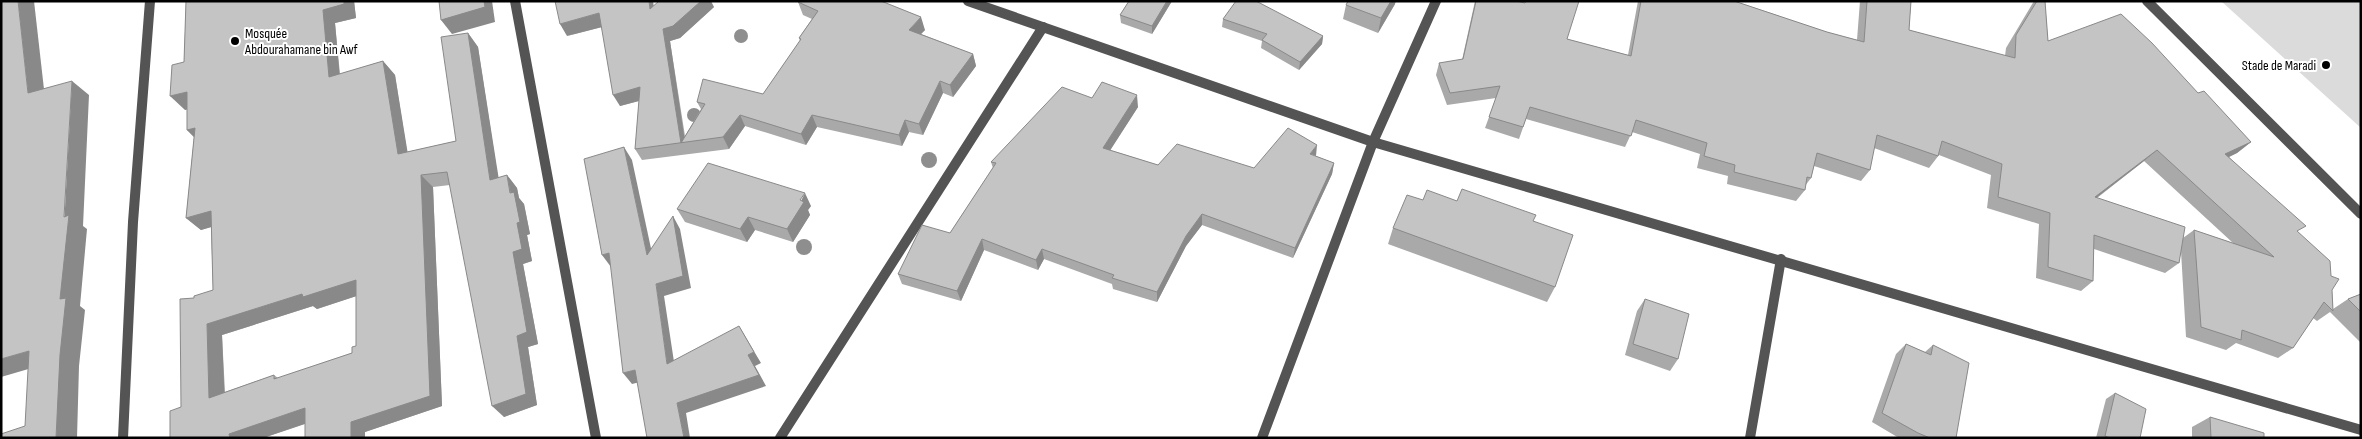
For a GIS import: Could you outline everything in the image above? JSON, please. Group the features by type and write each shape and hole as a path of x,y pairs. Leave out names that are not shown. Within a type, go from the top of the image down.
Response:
{"street":[{"path":"123,438 133,222 150,1"},
{"path":"515,1 596,438"},
{"path":"968,1 1373,142 1781,259 2361,430"},
{"path":"1262,438 1373,142 1436,1"},
{"path":"2147,1 2361,214"},
{"path":"780,438 1043,27"},
{"path":"1750,438 1781,259"}],"shaded area":[{"name":"Stade de Maradi","path":"2221,1 2361,1 2361,128"}],"building":[{"path":"1,1 18,1 28,93 72,81 64,217 69,215 60,299 66,298 60,355 56,438 1,438 1,434 25,426 29,351 1,359"},
{"path":"186,1 344,1 344,4 323,10 329,77 383,61 398,154 456,141 441,37 468,33 490,180 507,175 510,193 514,192 520,222 517,223 522,249 513,252 527,332 517,336 526,394 492,406 447,172 421,175 430,396 351,422 351,438 305,438 305,408 229,434 230,438 170,438 170,411 181,407 180,299 194,298 194,296 213,290 211,211 186,218 195,128 187,130 187,92 170,96 172,65 184,62","holes":["356,280 356,346 352,347 352,353 274,379 274,375 209,398 207,324 302,294 303,297"]},
{"path":"439,1 484,1 485,7 441,20"},
{"path":"555,1 649,1 650,9 659,1 701,1 673,26 663,29 681,143 635,149 640,87 613,95 599,13 560,24"},
{"path":"799,1 881,1 921,17 909,30 973,54 950,85 940,81 919,124 905,120 899,135 812,115 801,134 740,115 723,137 681,143 705,104 697,102 703,79 763,94 818,11"},
{"path":"1129,1 1167,1 1152,26 1120,15"},
{"path":"1236,1 1256,1 1323,36 1300,62 1262,40 1267,34 1223,19"},
{"path":"1348,1 1391,1 1381,18 1346,5"},
{"path":"1476,1 1516,1 1525,3 1526,1 1579,1 1567,39 1631,56 1641,1 1734,1 1827,32 1864,42 1867,1 1911,1 1909,30 2015,58 2016,35 2037,1 2045,1 2048,41 2121,14 2152,43 2198,93 2204,91 2251,142 2225,154 2306,226 2297,231 2330,261 2331,276 2339,279 2332,290 2333,311 2324,302 2293,348 2242,330 2241,340 2201,327 2194,230 2274,257 2157,150 2095,197 2185,227 2179,263 2094,235 2093,281 2048,267 2050,213 1998,197 2002,164 1942,141 1938,156 1877,135 1870,170 1817,153 1811,178 1807,177 1805,190 1734,172 1735,165 1704,156 1707,143 1636,120 1631,136 1530,107 1523,127 1489,117 1500,86 1450,93 1439,63 1463,59"},
{"path":"1102,82 1137,95 1103,148 1158,165 1177,144 1254,168 1288,128 1317,145 1310,154 1334,163 1295,248 1202,214 1186,236 1157,292 1112,278 1114,275 1042,249 1036,260 982,239 957,291 898,274 922,225 950,233 996,163 991,162 1062,87 1092,98"},
{"path":"624,147 647,255 673,216 683,276 656,284 667,364 739,326 754,352 748,355 759,375 677,403 684,438 647,438 635,370 623,373 609,253 602,255 584,159"},
{"path":"708,163 805,193 800,200 804,202 787,229 748,217 740,229 677,209"},
{"path":"1462,189 1536,215 1533,221 1573,235 1555,287 1393,228 1407,195 1423,200 1427,190 1457,201"},
{"path":"2361,294 2361,312 2348,299"},
{"path":"1645,299 1689,314 1678,359 1633,344"},
{"path":"1906,344 1931,355 1933,345 1969,363 1956,438 1930,438 1882,413"},
{"path":"2115,393 2146,409 2140,438 2110,438 2105,436"},
{"path":"2210,417 2264,433 2264,438 2211,438"}],"place":[{"name":"Mosquée Abdourahamane bin Awf","path":"235,41"},
{"name":"Stade de Maradi","path":"2326,65"}]}
